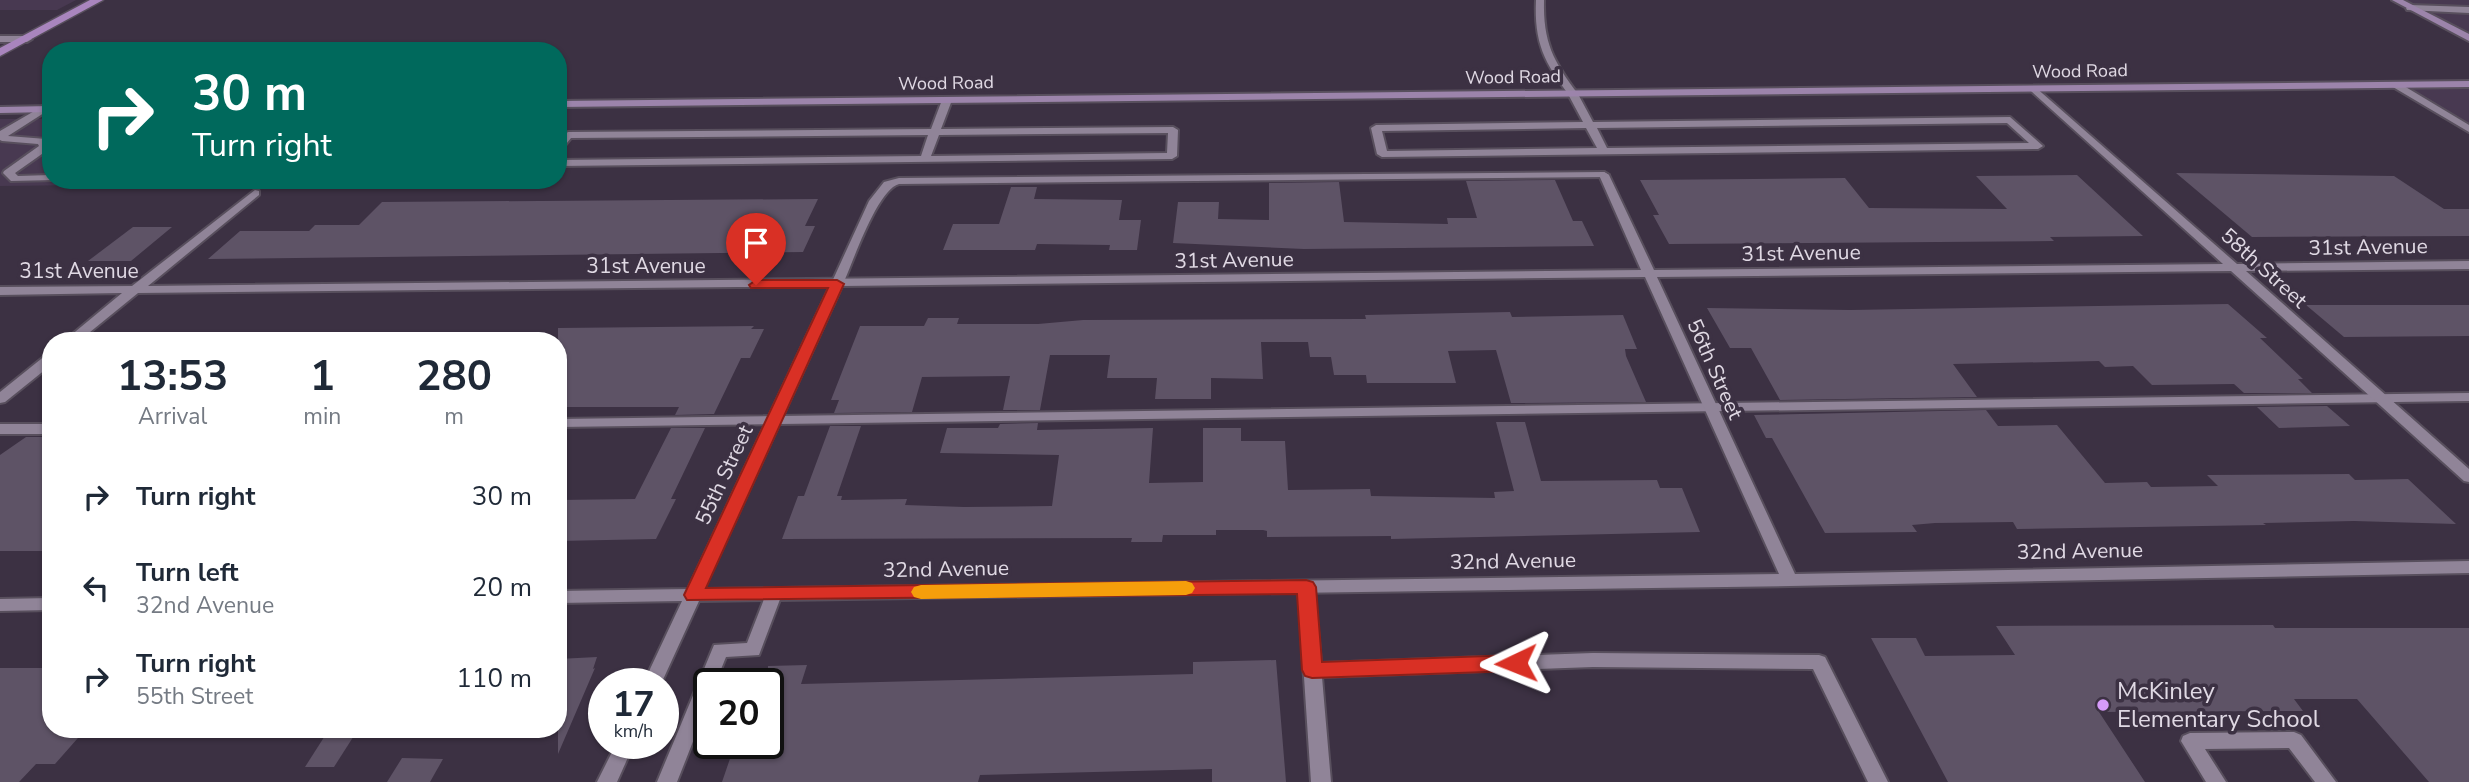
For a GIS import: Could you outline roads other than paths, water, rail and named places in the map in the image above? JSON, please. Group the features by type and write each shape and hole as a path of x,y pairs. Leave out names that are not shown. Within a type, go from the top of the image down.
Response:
{"main road":[{"path":"0,53 98,0"}],"street":[{"path":"1540,0 1538,23 1550,65 1573,94 1604,152"},
{"path":"2396,0 2469,38"},
{"path":"2410,8 2469,10"},
{"path":"0,39 27,39"},
{"name":"Wood Road","path":"567,104 2469,84"},
{"path":"2396,85 2469,129"},
{"name":"58th Street","path":"2034,89 2469,477"},
{"path":"925,159 947,100"},
{"path":"0,110 42,109"},
{"path":"42,112 0,135 6,139 42,141"},
{"path":"2010,120 2038,146 1382,154 1376,128 1591,126 2010,120"},
{"path":"567,136 1173,130 1172,156 567,163"},
{"path":"42,148 8,173 15,179 42,178"},
{"name":"56th Street","path":"1604,175 1790,580"},
{"name":"55th Street","path":"660,668 875,201 888,184 899,181 1604,175"},
{"path":"82,332 255,193"},
{"name":"31st Avenue","path":"0,291 2469,265"},
{"path":"0,399 42,365"},
{"path":"567,423 2469,397"},
{"path":"0,429 42,429"},
{"name":"32nd Avenue","path":"567,597 1790,580 2469,566"},
{"path":"1306,587 1321,782"},
{"path":"667,782 720,650 753,650 774,594"},
{"path":"0,605 42,604"},
{"path":"1312,670 1593,660 1819,662 1878,782"},
{"path":"2216,782 2190,741 2294,740 2326,782"},
{"path":"607,782 618,759"}],"place":[{"name":"McKinley Elementary School","path":"2103,705"}]}
